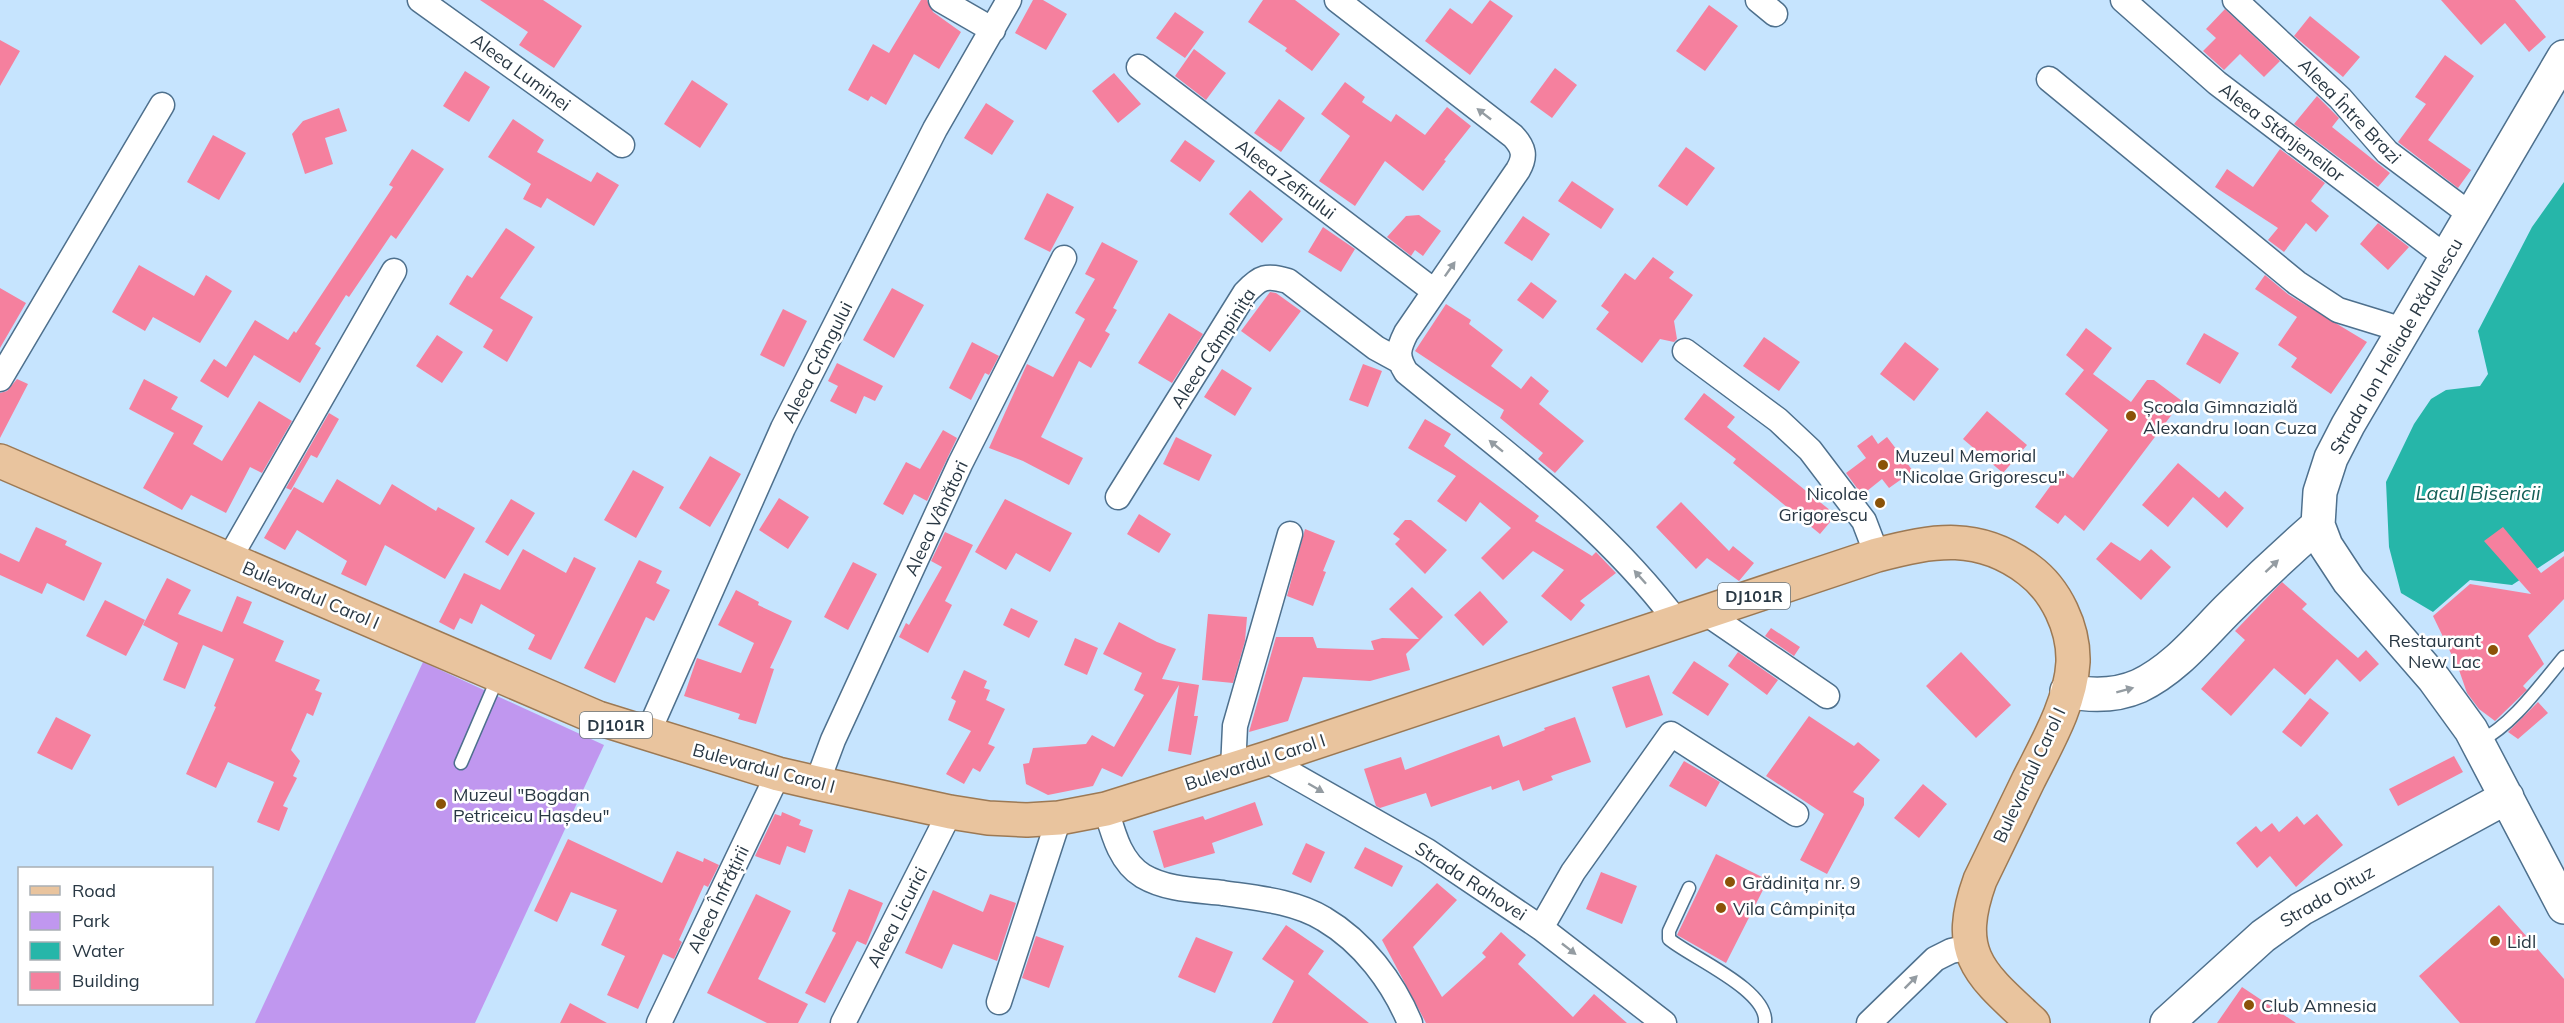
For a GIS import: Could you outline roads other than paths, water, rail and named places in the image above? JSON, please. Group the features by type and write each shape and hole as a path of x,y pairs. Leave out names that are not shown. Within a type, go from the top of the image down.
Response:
{"main road":[{"name":"Bulevardul Carol I","path":"0,461 498,677 598,718 778,774 950,812 988,818 1059,818 1106,809 1265,759 1877,555 1906,547 1946,541 1983,545 2016,560 2044,585 2062,612 2072,646 2073,663 2067,691 2048,742 1980,880 1972,902 1969,921 1970,947 1988,979 2033,1023"}],"street":[{"name":"Aleea Luminei","path":"420,0 622,145"},
{"path":"941,0 993,30"},
{"name":"Aleea Crângului","path":"647,735 783,428 935,129 1009,0"},
{"path":"1337,0 1513,136 1523,151 1523,161 1518,170 1406,333 1399,348 1398,360 1406,372 1586,521 1645,583 1692,617 1827,696"},
{"name":"Aleea Stânjeneilor","path":"2123,0 2217,83 2446,257"},
{"name":"Aleea Între Brazi","path":"2235,0 2340,98 2387,152 2470,215"},
{"name":"Strada Ion Heliade Rădulescu","path":"2318,525 2320,492 2331,458 2403,330 2564,57"},
{"name":"Aleea Zefirului","path":"1139,67 1434,291"},
{"path":"2049,79 2298,283 2338,310 2403,330"},
{"path":"0,379 162,105"},
{"name":"Aleea Vânători","path":"817,783 833,740 955,475 1064,258"},
{"path":"229,559 394,271"},
{"name":"Aleea Câmpinița","path":"1118,497 1245,293 1258,280 1272,277 1288,281 1376,348 1398,360"},
{"path":"1685,351 1778,420 1810,450 1864,521 1877,555"},
{"path":"2067,691 2091,694 2119,692 2150,680 2172,665 2260,577 2318,525 2326,546 2349,581 2434,680 2479,742 2564,907"},
{"path":"1233,769 1235,726 1290,534"},
{"path":"1541,928 1573,872 1671,734 1796,814"},
{"name":"Strada Rahovei","path":"1265,759 1427,851 1541,928 1664,1023"},
{"name":"Aleea Înfrățirii","path":"659,1023 778,774"},
{"name":"Strada Oituz","path":"2167,1023 2280,923 2311,903 2506,797"},
{"path":"1106,809 1117,844 1129,863 1142,875 1168,886 1252,897 1288,905 1324,918 1369,955 1404,1008 1410,1023"},
{"name":"Aleea Licurici","path":"843,1023 950,812"},
{"path":"999,1002 1059,818"},
{"path":"1869,1023 1935,959 1952,951 1970,947"}],"lane":[{"path":"2479,742 2496,733 2515,714 2564,657"},
{"path":"461,763 498,677"},
{"path":"1689,888 1669,931 1669,939 1733,979 1762,1007 1765,1023"}],"water":[{"name":"Lacul Bisericii","path":"2564,182 2564,551 2512,585 2470,580 2433,612 2401,593 2389,547 2386,482 2414,424 2431,399 2446,390 2480,386 2488,374 2478,331 2532,227"}],"place":[{"name":"Școala Gimnazială Alexandru Ioan Cuza","path":"2131,416"},
{"name":"Muzeul Memorial \"Nicolae Grigorescu\"","path":"1883,465"},
{"name":"Nicolae Grigorescu","path":"1880,503"},
{"name":"Restaurant New Lac","path":"2493,650"},
{"name":"Muzeul \"Bogdan Petriceicu Hașdeu\"","path":"441,804"},
{"name":"Grădinița nr. 9","path":"1730,882"},
{"name":"Vila Câmpinița","path":"1721,908"},
{"name":"Lidl","path":"2495,941"},
{"name":"Club Amnesia","path":"2249,1005"}]}
